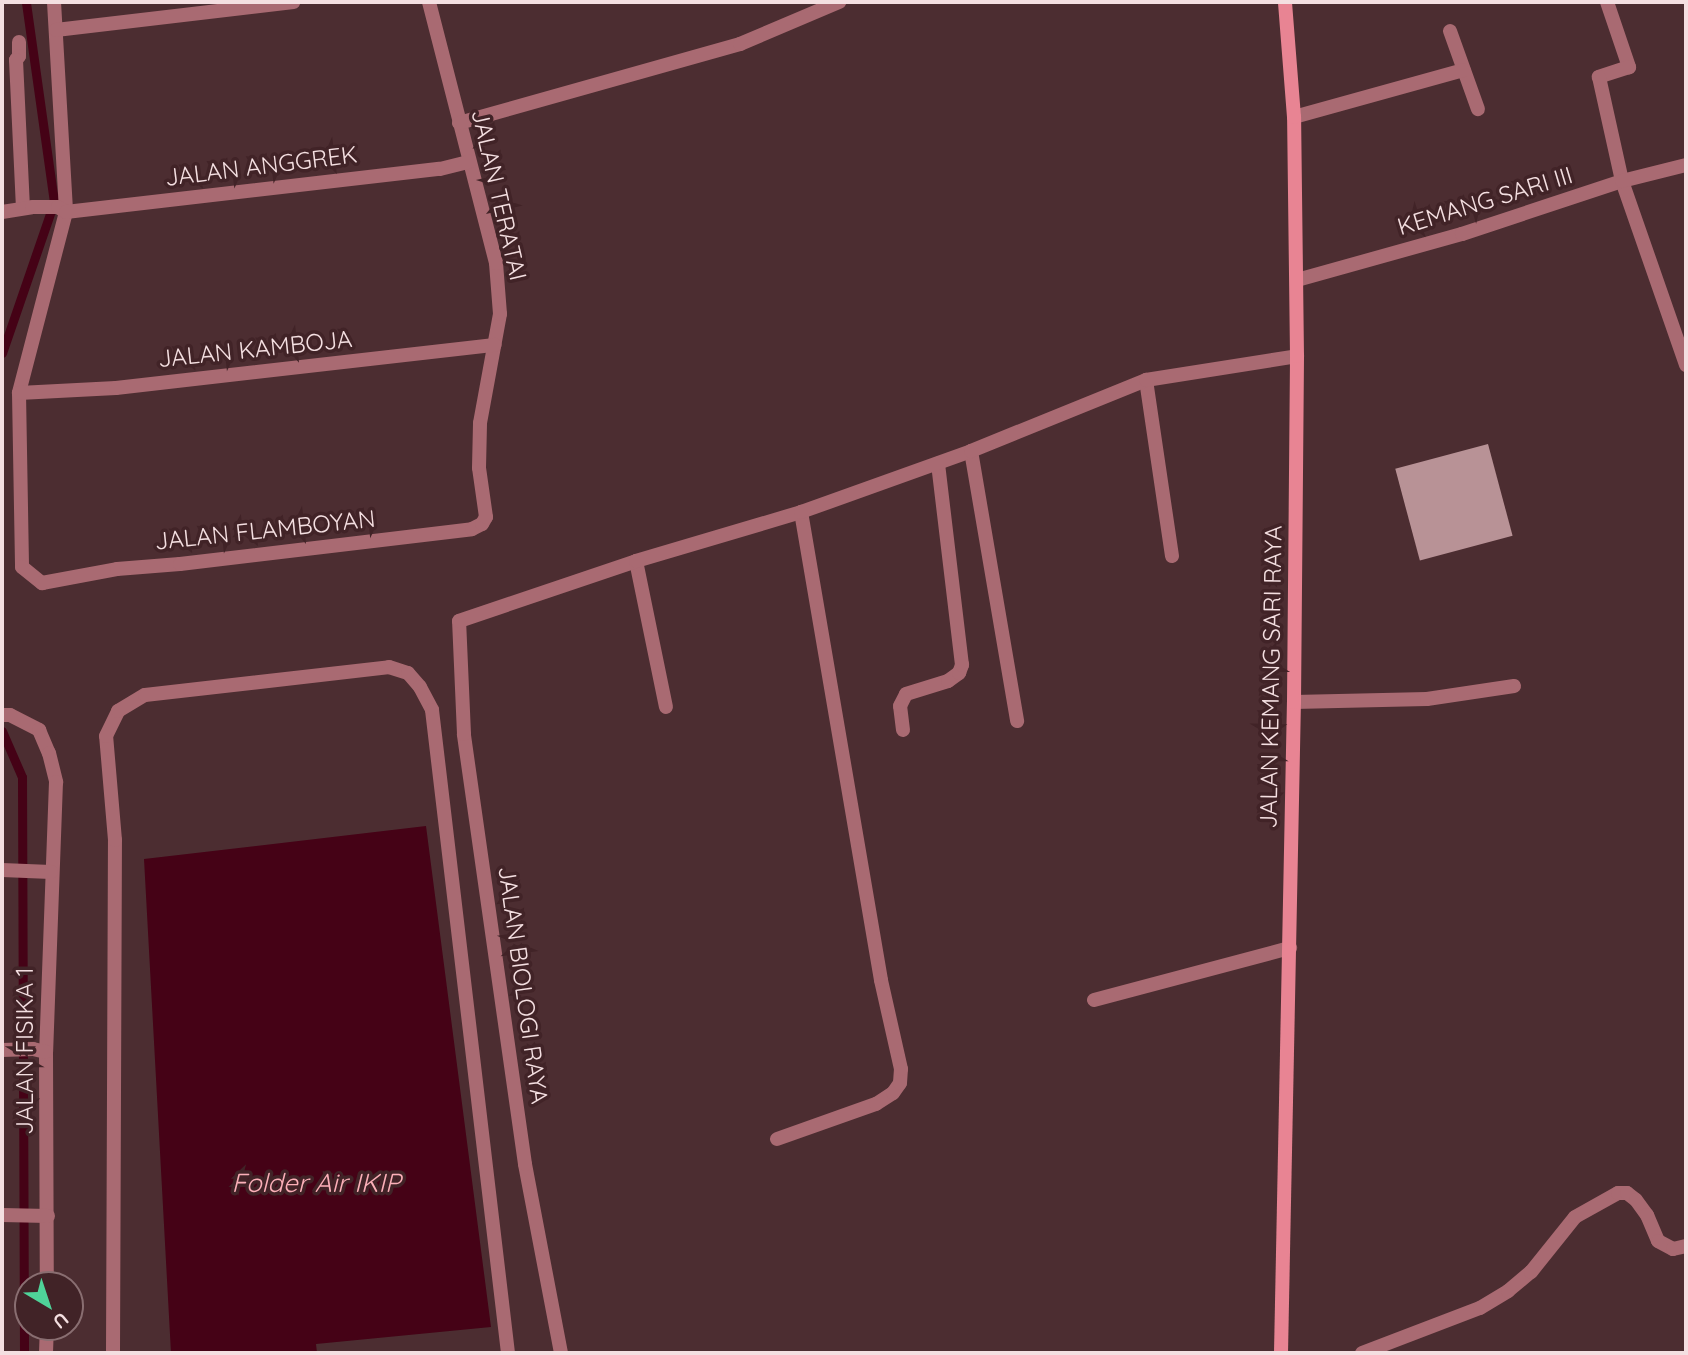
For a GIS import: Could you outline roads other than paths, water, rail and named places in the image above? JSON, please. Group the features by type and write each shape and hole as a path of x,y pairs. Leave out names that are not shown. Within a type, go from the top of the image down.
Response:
{"main road":[{"name":"JALAN KEMANG SARI RAYA","path":"1281,1353 1294,702 1297,356 1294,117 1285,2"}],"street":[{"path":"19,393 62,209 54,2"},
{"path":"56,30 293,2"},
{"name":"JALAN TERATAI","path":"429,2 495,263 500,314 480,422 479,468 486,517 482,524"},
{"path":"459,123 740,44 839,2"},
{"path":"1607,2 1629,67 1599,78 1622,181 1686,365"},
{"path":"1450,31 1478,109"},
{"path":"19,42 19,56 16,60 27,207"},
{"path":"1294,117 1464,71"},
{"name":"JALAN ANGGREK","path":"2,212 27,207 62,209 440,169 469,162"},
{"name":"KEMANG SARI III","path":"1297,280 1462,234 1622,181 1686,165"},
{"name":"JALAN KAMBOJA","path":"19,393 116,388 495,345"},
{"path":"666,707 636,561 800,512 971,451 1146,380 1297,356"},
{"path":"1146,380 1172,556"},
{"name":"JALAN FLAMBOYAN","path":"19,393 22,567 34,580 52,583 117,569 180,565 458,531 482,524"},
{"path":"971,451 1017,721"},
{"path":"903,730 900,706 905,694 948,681 958,673 962,665 938,463"},
{"path":"777,1139 876,1104 893,1093 900,1083 901,1069 881,980 800,512"},
{"name":"JALAN BIOLOGI RAYA","path":"561,1353 525,1164 464,734 459,621 636,561"},
{"path":"113,1353 115,840 106,736 118,711 145,695 389,667 408,673 420,687 432,710 508,1353"},
{"path":"1294,702 1427,699 1514,687"},
{"name":"JALAN FISIKA 1","path":"6,715 39,730 55,782 56,818 45,871 40,1051 41,1215 46,1271"},
{"path":"3,870 45,871"},
{"path":"1094,1000 1290,948"},
{"path":"3,1050 40,1051"},
{"path":"1363,1353 1480,1308 1508,1291 1531,1272 1575,1217 1618,1193 1627,1193 1636,1200 1647,1215 1658,1241 1673,1249 1686,1246"},
{"path":"3,1215 41,1215"}],"water":[{"name":"Folder Air IKIP","path":"426,826 491,1327 316,1344 317,1353 171,1353 144,859"}],"waterway":[{"path":"2,353 54,202 26,2"},
{"path":"2,731 22,777 24,1353"}]}
